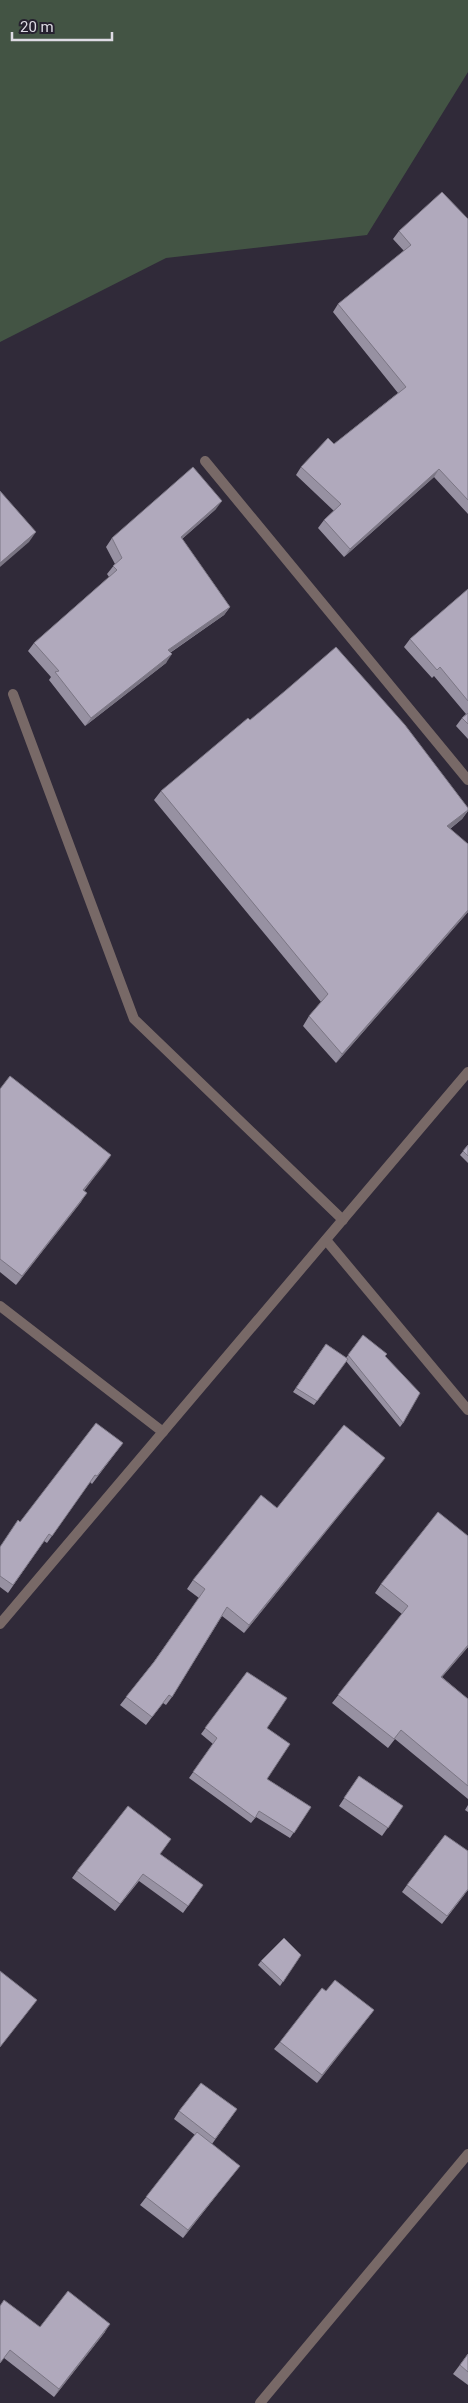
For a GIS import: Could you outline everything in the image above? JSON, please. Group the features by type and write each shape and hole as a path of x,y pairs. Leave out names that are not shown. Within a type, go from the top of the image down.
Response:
{"street":[{"path":"205,461 468,780"},
{"path":"13,694 134,1020 343,1220"},
{"path":"0,1624 468,1072"},
{"path":"326,1240 468,1410"},
{"path":"0,1306 163,1432"},
{"path":"260,2403 468,2154"}],"green space":[{"path":"0,0 468,0 468,72 367,235 166,258 0,342"}],"building":[{"path":"442,192 468,219 468,500 439,469 350,549 324,520 341,504 301,467 328,438 334,444 406,387 338,304 411,245 399,231"},
{"path":"193,467 222,501 181,537 230,607 168,650 172,654 91,718 55,672 59,671 34,643 117,570 113,566 122,558 112,538"},
{"path":"0,491 36,532 0,563"},
{"path":"468,589 468,701 440,667 437,670 410,639"},
{"path":"336,647 405,725 468,808 468,810 447,826 468,844 468,910 342,1054 309,1016 328,994 161,791 248,718 250,720"},
{"path":"468,713 468,724 462,718"},
{"path":"10,1076 111,1155 83,1190 87,1193 22,1276 0,1259 0,1089"},
{"path":"468,1145 468,1156 463,1151"},
{"path":"363,1335 387,1354 385,1356 420,1393 403,1423 348,1355"},
{"path":"326,1344 348,1359 317,1401 296,1388"},
{"path":"96,1423 123,1443 97,1476 95,1475 52,1536 49,1534 13,1585 0,1576 0,1547 18,1520 20,1522"},
{"path":"344,1425 385,1458 249,1625 227,1607 172,1697 169,1695 152,1717 126,1697 154,1662 205,1589 193,1580 261,1495 277,1508"},
{"path":"438,1512 468,1536 468,1645 441,1677 468,1699 468,1786 401,1730 394,1739 338,1695 408,1606 381,1584"},
{"path":"247,1672 287,1698 267,1728 290,1744 267,1779 311,1807 294,1833 259,1811 255,1818 193,1772 217,1738 205,1728"},
{"path":"359,1776 403,1806 388,1828 344,1798"},
{"path":"128,1806 171,1839 160,1854 203,1885 188,1906 143,1874 120,1904 77,1871"},
{"path":"445,1835 468,1851 468,1889 447,1916 407,1885"},
{"path":"284,1938 301,1955 283,1982 261,1961"},
{"path":"0,1971 37,2000 0,2047"},
{"path":"335,1980 374,2010 322,2075 280,2042 322,1988 326,1991"},
{"path":"201,2083 237,2109 215,2139 179,2111"},
{"path":"197,2132 240,2166 188,2230 146,2197"},
{"path":"68,2291 110,2324 59,2389 10,2350 0,2363 0,2306 4,2300 40,2327"},
{"path":"468,2354 468,2372 460,2365"}]}
